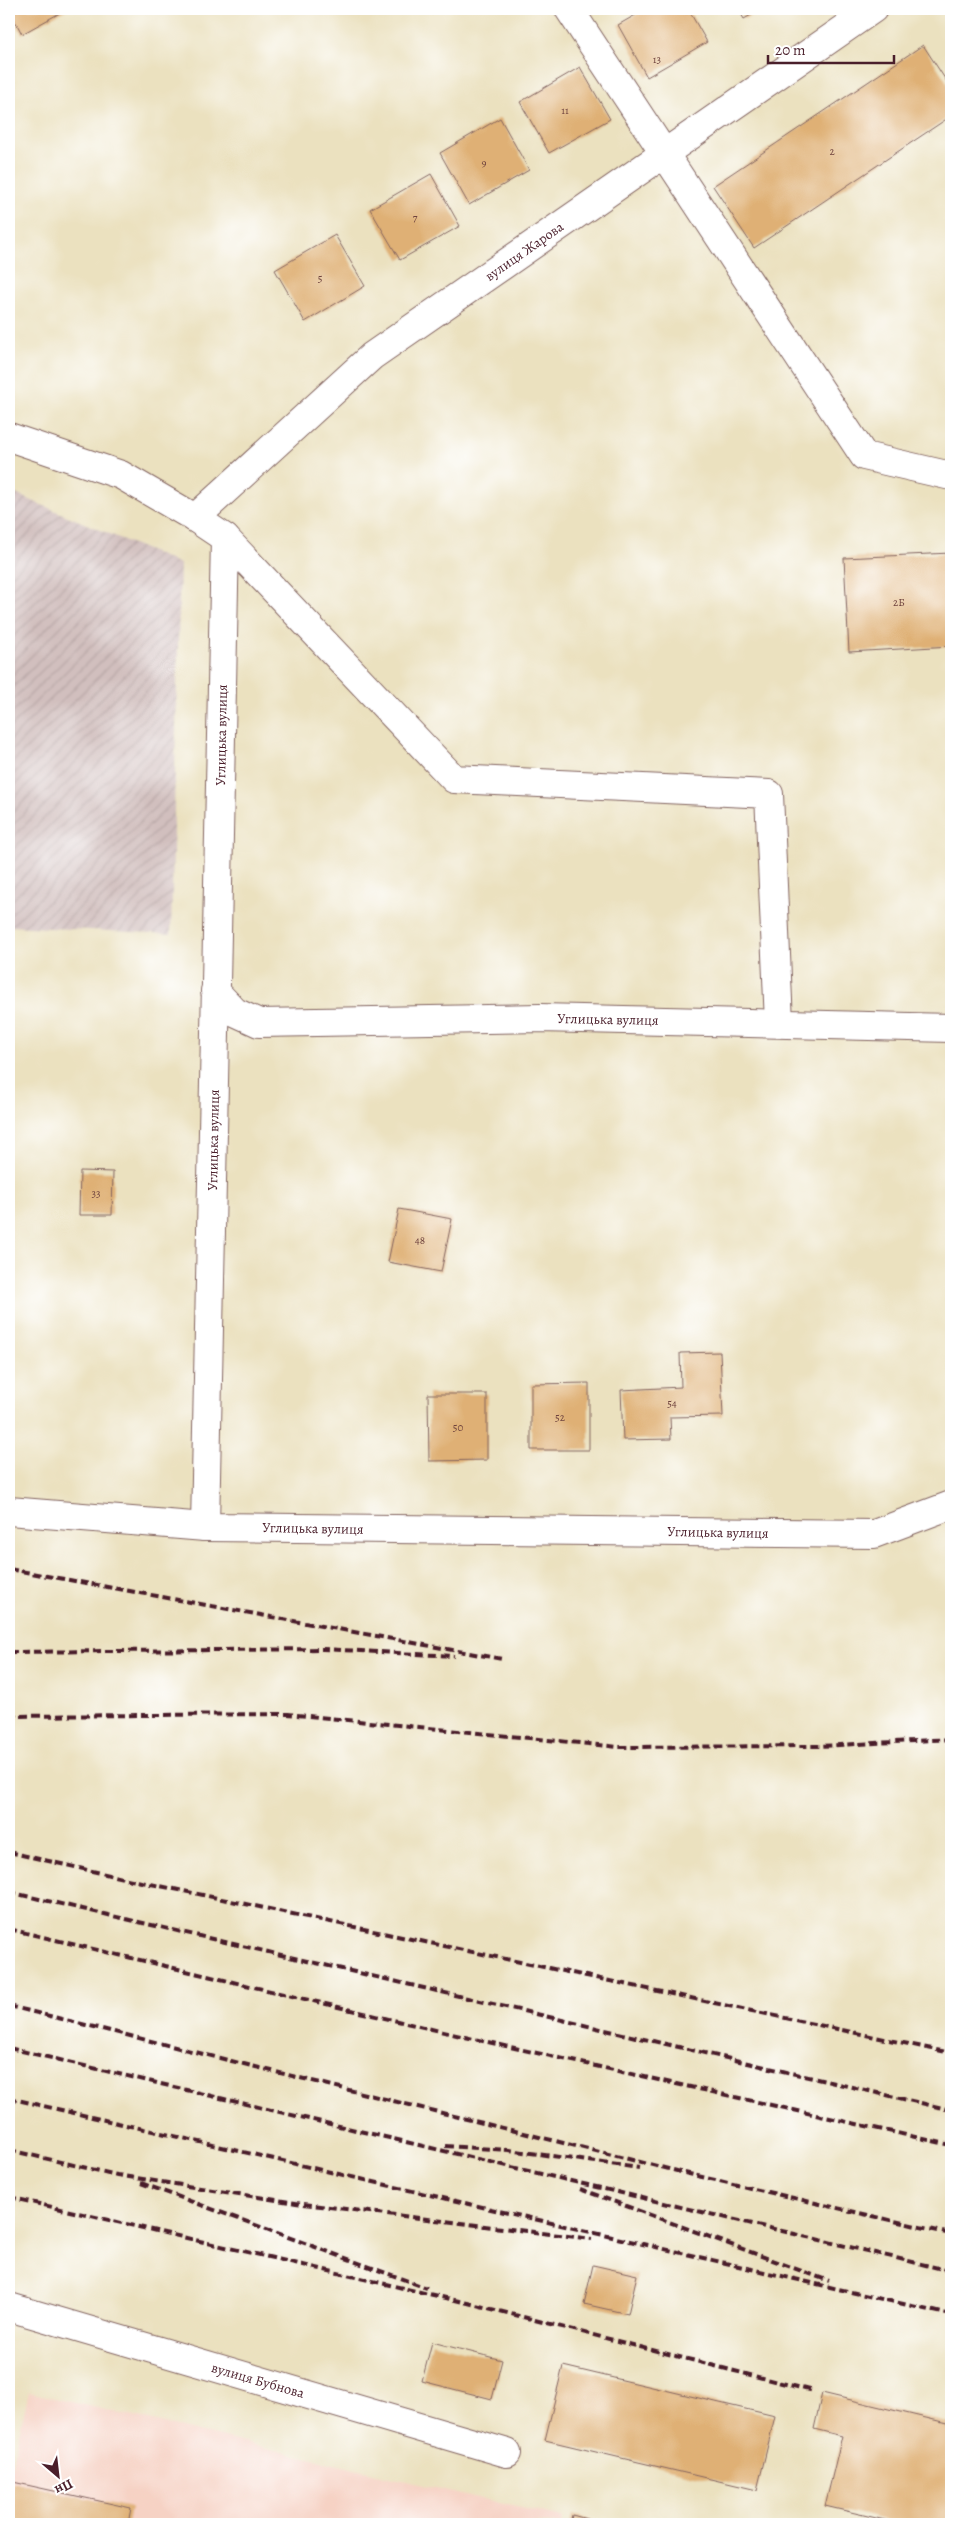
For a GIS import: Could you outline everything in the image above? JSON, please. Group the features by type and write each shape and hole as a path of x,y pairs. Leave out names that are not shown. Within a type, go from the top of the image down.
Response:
{"street":[{"path":"569,9 864,456 951,476"},
{"name":"вулиця Жарова","path":"196,518 372,356 873,9"},
{"path":"9,437 120,475 196,518 224,538 454,780 769,794 779,1023"},
{"name":"Углицька вулиця","path":"224,538 205,1527 874,1534 951,1505"},
{"name":"Углицька вулиця","path":"216,992 235,1012 259,1023 540,1018 951,1028"},
{"path":"9,1511 205,1527"},
{"name":"вулиця Бубнова","path":"9,2307 507,2453"}],"shaded area":[{"path":"9,491 180,564 171,934 9,926"},
{"path":"29,2392 563,2518 562,2524 9,2524 9,2475"}],"building":[{"path":"9,9 67,9 22,34"},
{"path":"646,9 688,9 707,42 647,77 618,25"},
{"path":"738,9 762,9 744,19"},
{"path":"923,45 951,88 951,116 754,248 713,186"},
{"path":"580,67 610,119 549,153 520,102"},
{"path":"500,118 529,170 469,205 440,153"},
{"path":"431,174 460,226 400,260 370,209"},
{"path":"335,235 365,286 305,322 275,270"},
{"path":"951,553 951,646 849,652 844,558"},
{"path":"80,1171 113,1172 112,1215 79,1215"},
{"path":"399,1209 452,1219 441,1272 388,1262"},
{"path":"720,1352 723,1416 670,1417 671,1439 623,1440 621,1390 681,1387 680,1353"},
{"path":"589,1383 589,1450 531,1450 531,1384"},
{"path":"428,1394 487,1394 487,1460 429,1461"},
{"path":"593,2265 637,2275 628,2314 584,2304"},
{"path":"432,2342 502,2360 492,2399 422,2381"},
{"path":"563,2366 775,2416 757,2490 545,2440"},
{"path":"822,2393 951,2424 951,2524 902,2524 825,2506 842,2436 814,2429"},
{"path":"13,2482 131,2508 128,2524 9,2524 9,2500"},
{"path":"572,2515 606,2524 570,2524"}],"railway":[{"path":"9,1569 502,1659"},
{"path":"9,1652 323,1649 454,1656"},
{"path":"9,1716 288,1714 619,1747 820,1746 951,1739"},
{"path":"9,1852 127,1879 951,2053"},
{"path":"9,1892 951,2110"},
{"path":"9,1929 465,2037 951,2145"},
{"path":"9,2006 689,2174 951,2234"},
{"path":"9,2048 951,2271"},
{"path":"9,2098 951,2315"},
{"path":"445,2146 509,2150 639,2168"},
{"path":"9,2150 117,2175 296,2203 592,2239"},
{"path":"141,2183 427,2288"},
{"path":"580,2189 829,2281"},
{"path":"9,2197 472,2304 813,2391"}]}
